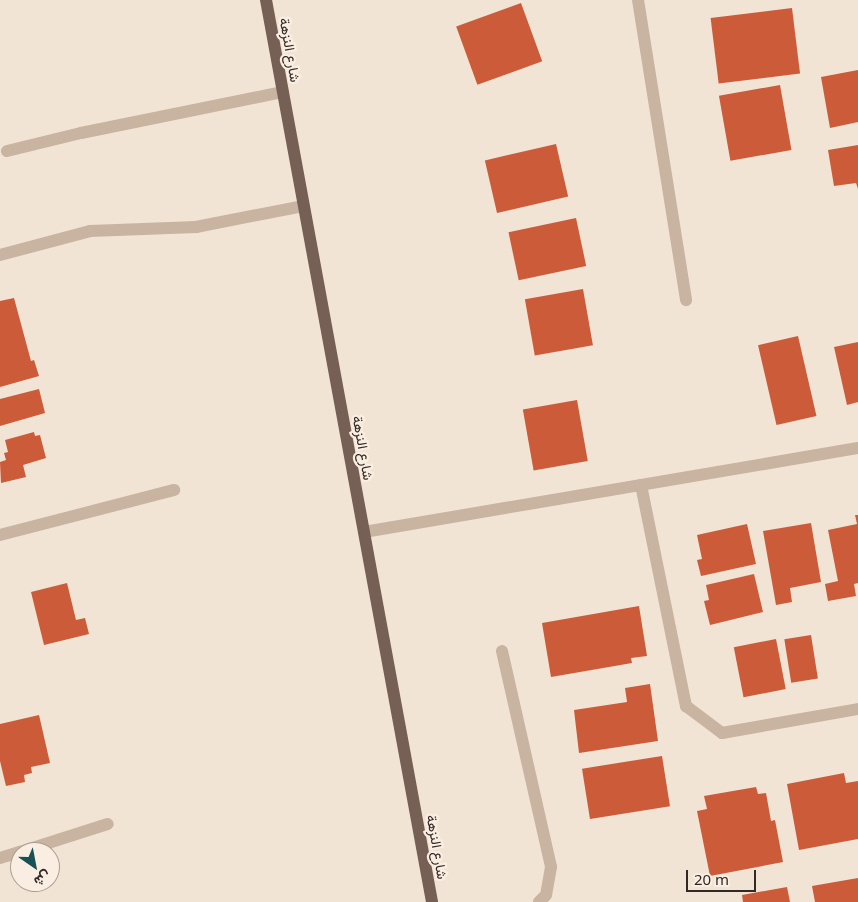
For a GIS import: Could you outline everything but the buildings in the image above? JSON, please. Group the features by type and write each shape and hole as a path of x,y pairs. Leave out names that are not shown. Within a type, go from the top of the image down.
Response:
{"main road":[{"name":"شارع النزهة","path":"266,0 432,902"}],"street":[{"path":"638,0 686,300"},
{"path":"7,151 80,133 282,92"},
{"path":"0,255 90,231 196,227 304,206"},
{"path":"364,532 858,448"},
{"path":"641,485 686,706 722,733 858,709"},
{"path":"0,535 174,490"},
{"path":"502,650 551,867 546,895 539,902"},
{"path":"51,842 108,824"}]}
